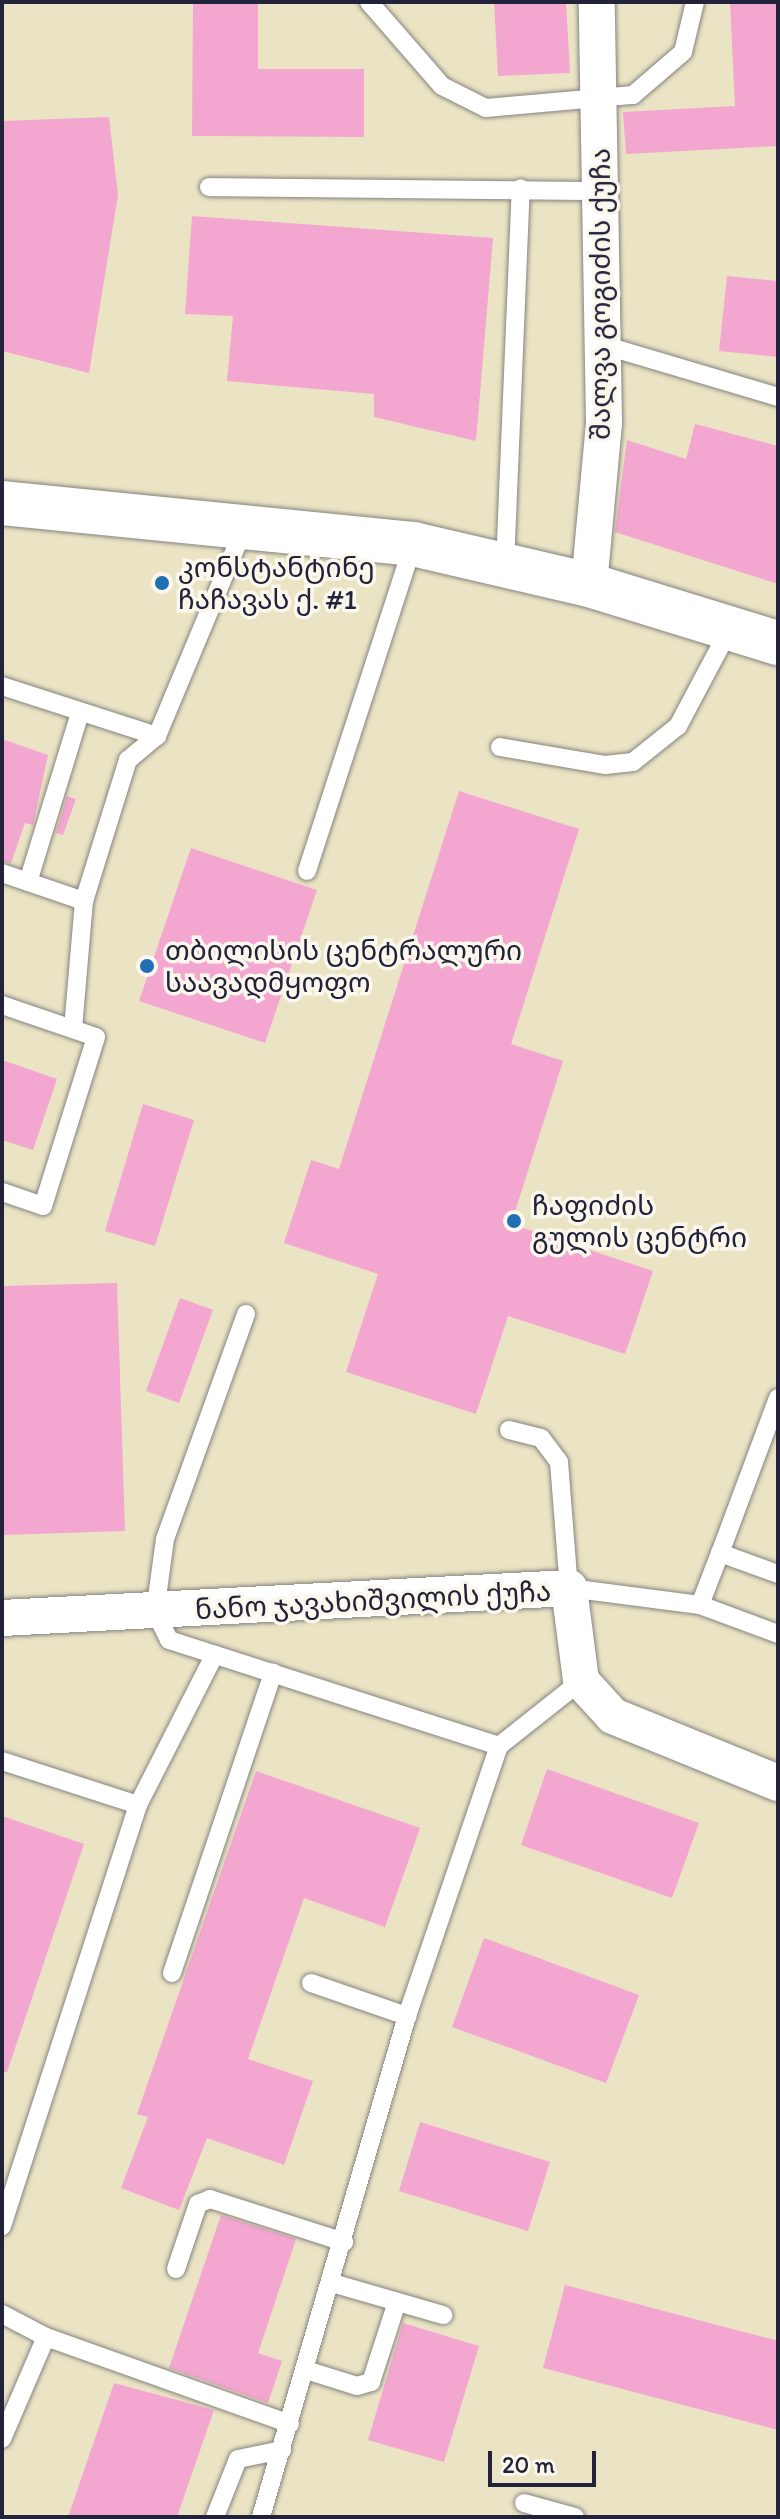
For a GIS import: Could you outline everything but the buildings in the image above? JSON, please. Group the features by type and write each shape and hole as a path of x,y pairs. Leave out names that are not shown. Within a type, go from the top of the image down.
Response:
{"street":[{"name":"შალვა გოგიძის ქუჩა","path":"589,585 603,345 597,2"},
{"path":"2,503 246,524 413,544 589,585 778,643"},
{"name":"ნანო ჯავახიშვილის ქუჩა","path":"2,1618 569,1588 581,1681"},
{"path":"581,1681 613,1716 778,1783"}],"lane":[{"path":"369,2 464,102 486,108 633,95 662,76 683,52 695,2"},
{"path":"209,187 601,191"},
{"path":"505,565 521,188"},
{"path":"603,345 778,397"},
{"path":"73,1029 84,901 128,760 157,736 246,524"},
{"path":"307,871 413,544"},
{"path":"500,747 605,765 633,762 678,726 730,628"},
{"path":"2,686 157,736"},
{"path":"28,882 80,713"},
{"path":"2,873 84,901"},
{"path":"2,1005 96,1037 43,1206 2,1192"},
{"path":"246,1314 165,1539 155,1612 169,1640 499,1746"},
{"path":"700,1605 778,1398"},
{"path":"509,1430 541,1438 559,1462 569,1588 700,1605 778,1634"},
{"path":"720,1553 778,1574"},
{"path":"2,2227 138,1805 215,1654"},
{"path":"172,1973 273,1673"},
{"path":"261,2517 344,2242 407,2016 499,1746 581,1681"},
{"path":"2,1761 138,1805"},
{"path":"311,1983 407,2016"},
{"path":"176,2269 198,2204 210,2199 344,2242"},
{"path":"332,2283 443,2315"},
{"path":"306,2370 357,2386 371,2382 397,2302"},
{"path":"2,2314 46,2337 290,2424"},
{"path":"2,2439 46,2337"},
{"path":"215,2517 238,2459 282,2450"},
{"path":"524,2503 575,2517"}],"place":[{"name":"კონსტანტინე ჩაჩავას ქ. #1","path":"162,583"},
{"name":"თბილისის ცენტრალური საავადმყოფო","path":"147,966"},
{"name":"ჩაფიძის გულის ცენტრი","path":"514,1221"}]}
